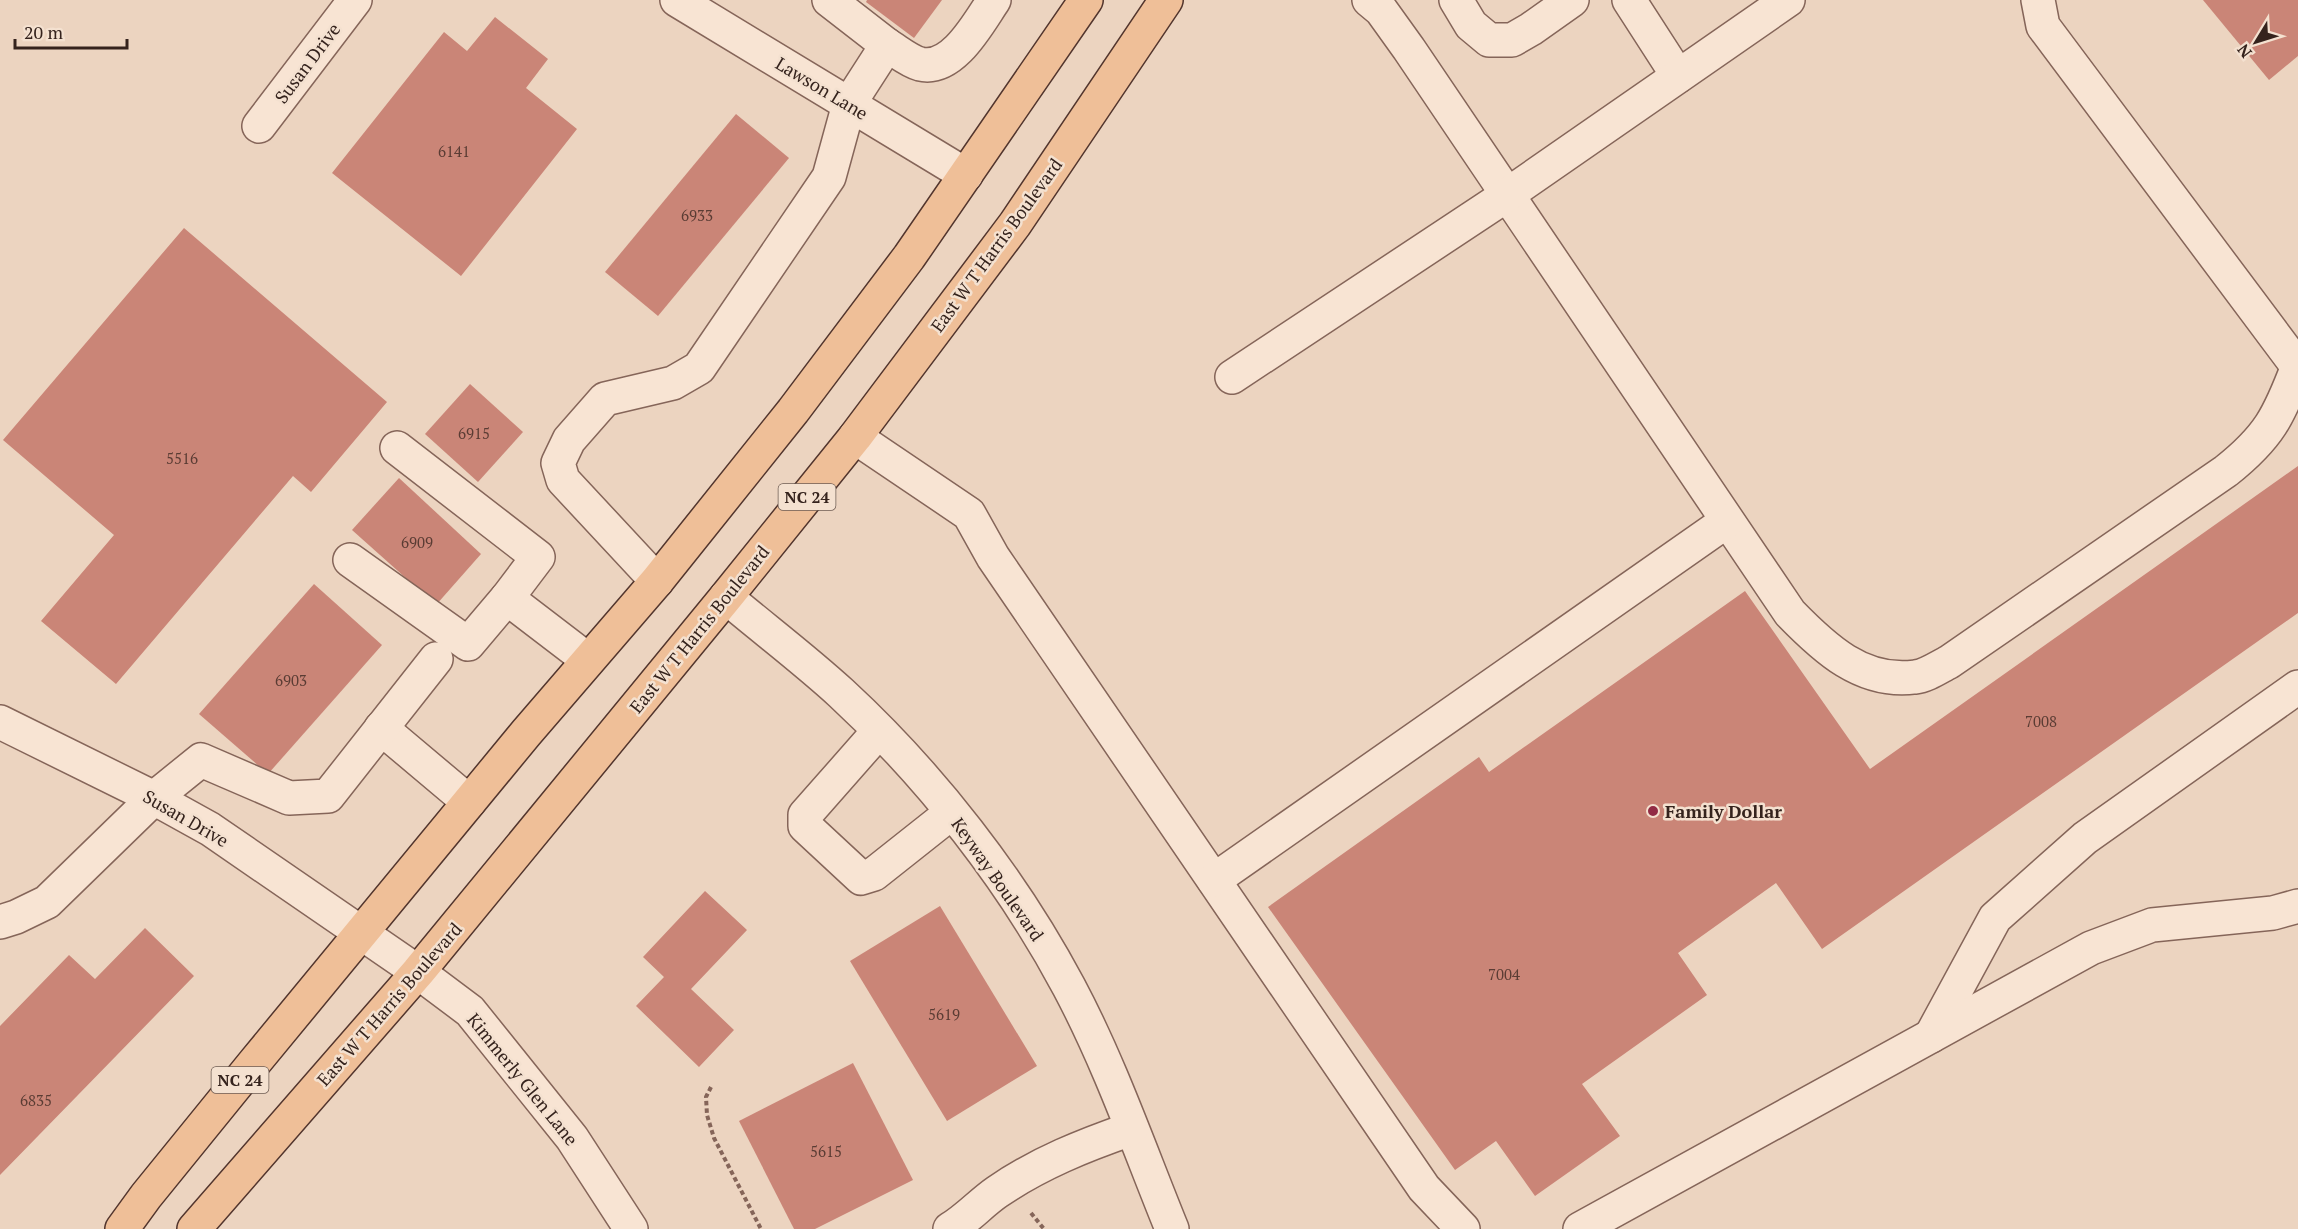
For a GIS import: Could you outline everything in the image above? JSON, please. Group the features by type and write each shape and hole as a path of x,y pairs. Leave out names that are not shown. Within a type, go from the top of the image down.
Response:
{"main road":[{"name":"NC 24","path":"122,1229 146,1196 468,802 657,581 799,402 909,257 1086,0"},
{"name":"East W T Harris Boulevard","path":"194,1229 418,972 855,437 1015,224 1166,0"}],"street":[{"name":"Susan Drive","path":"259,126 355,0"},
{"name":"Lawson Lane","path":"677,0 966,175"},
{"path":"829,0 887,45 920,64 934,63 958,52 994,0"},
{"path":"1369,0 1381,10 1409,49 1790,614 1820,644 1852,666 1882,675 1916,677 1948,662 2249,453 2266,434 2284,401 2298,366 2043,26 2038,0"},
{"path":"1456,0 1471,25 1489,40 1512,40 1572,0"},
{"path":"1629,0 1678,76"},
{"path":"1232,377 1507,195 1788,0"},
{"path":"657,581 563,480 558,463 569,440 605,399 673,383 699,368 829,177 849,104 887,45"},
{"path":"855,437 969,514 1000,567 1424,1188 1463,1229"},
{"path":"350,560 468,644 538,557 397,447"},
{"path":"1214,880 1727,521"},
{"name":"Keyway Boulevard","path":"726,597 841,693 914,767 1012,894 1069,987 1101,1053 1172,1229"},
{"path":"507,598 588,660"},
{"path":"0,922 46,902 154,798 201,760 289,798 328,796 436,659"},
{"path":"1931,1036 1995,918 2085,838 2298,687"},
{"name":"Susan Drive","path":"0,722 154,798 210,829 361,933"},
{"path":"381,728 468,802"},
{"path":"879,731 806,815 805,826 861,878 874,874 951,813"},
{"path":"1580,1229 2091,948 2152,925 2273,913 2298,906"},
{"name":"Kimmerly Glen Lane","path":"361,933 470,1011 572,1138 631,1229"},
{"path":"950,1229 988,1216 997,1192 1049,1161 1131,1129"}],"path":[{"path":"711,1087 706,1097 707,1115 714,1138 761,1229"},
{"path":"1030,1211 1044,1229"}],"building":[{"path":"867,0 942,0 914,38 866,2"},
{"path":"2203,0 2298,0 2298,56 2269,80"},
{"path":"495,17 548,59 526,88 577,129 461,276 332,173 444,32 467,51"},
{"path":"736,114 789,158 658,316 605,272"},
{"path":"184,228 387,402 311,492 293,476 116,684 41,621 114,535 3,440"},
{"path":"470,384 523,432 478,482 425,434"},
{"path":"2298,466 2298,613 1822,949 1776,883 1678,953 1707,995 1582,1084 1620,1136 1535,1196 1496,1141 1455,1170 1268,907 1479,757 1489,772 1745,591 1870,769"},
{"path":"399,478 481,554 436,605 352,530"},
{"path":"314,584 382,645 268,774 199,714"},
{"path":"705,891 747,930 691,989 734,1030 699,1067 636,1006 664,977 643,957"},
{"path":"940,906 1037,1066 947,1121 850,961"},
{"path":"145,928 194,976 0,1175 0,1026 69,955 95,979"},
{"path":"853,1063 913,1180 815,1229 794,1229 739,1121"}],"place":[{"name":"Family Dollar","path":"1653,811"}]}
